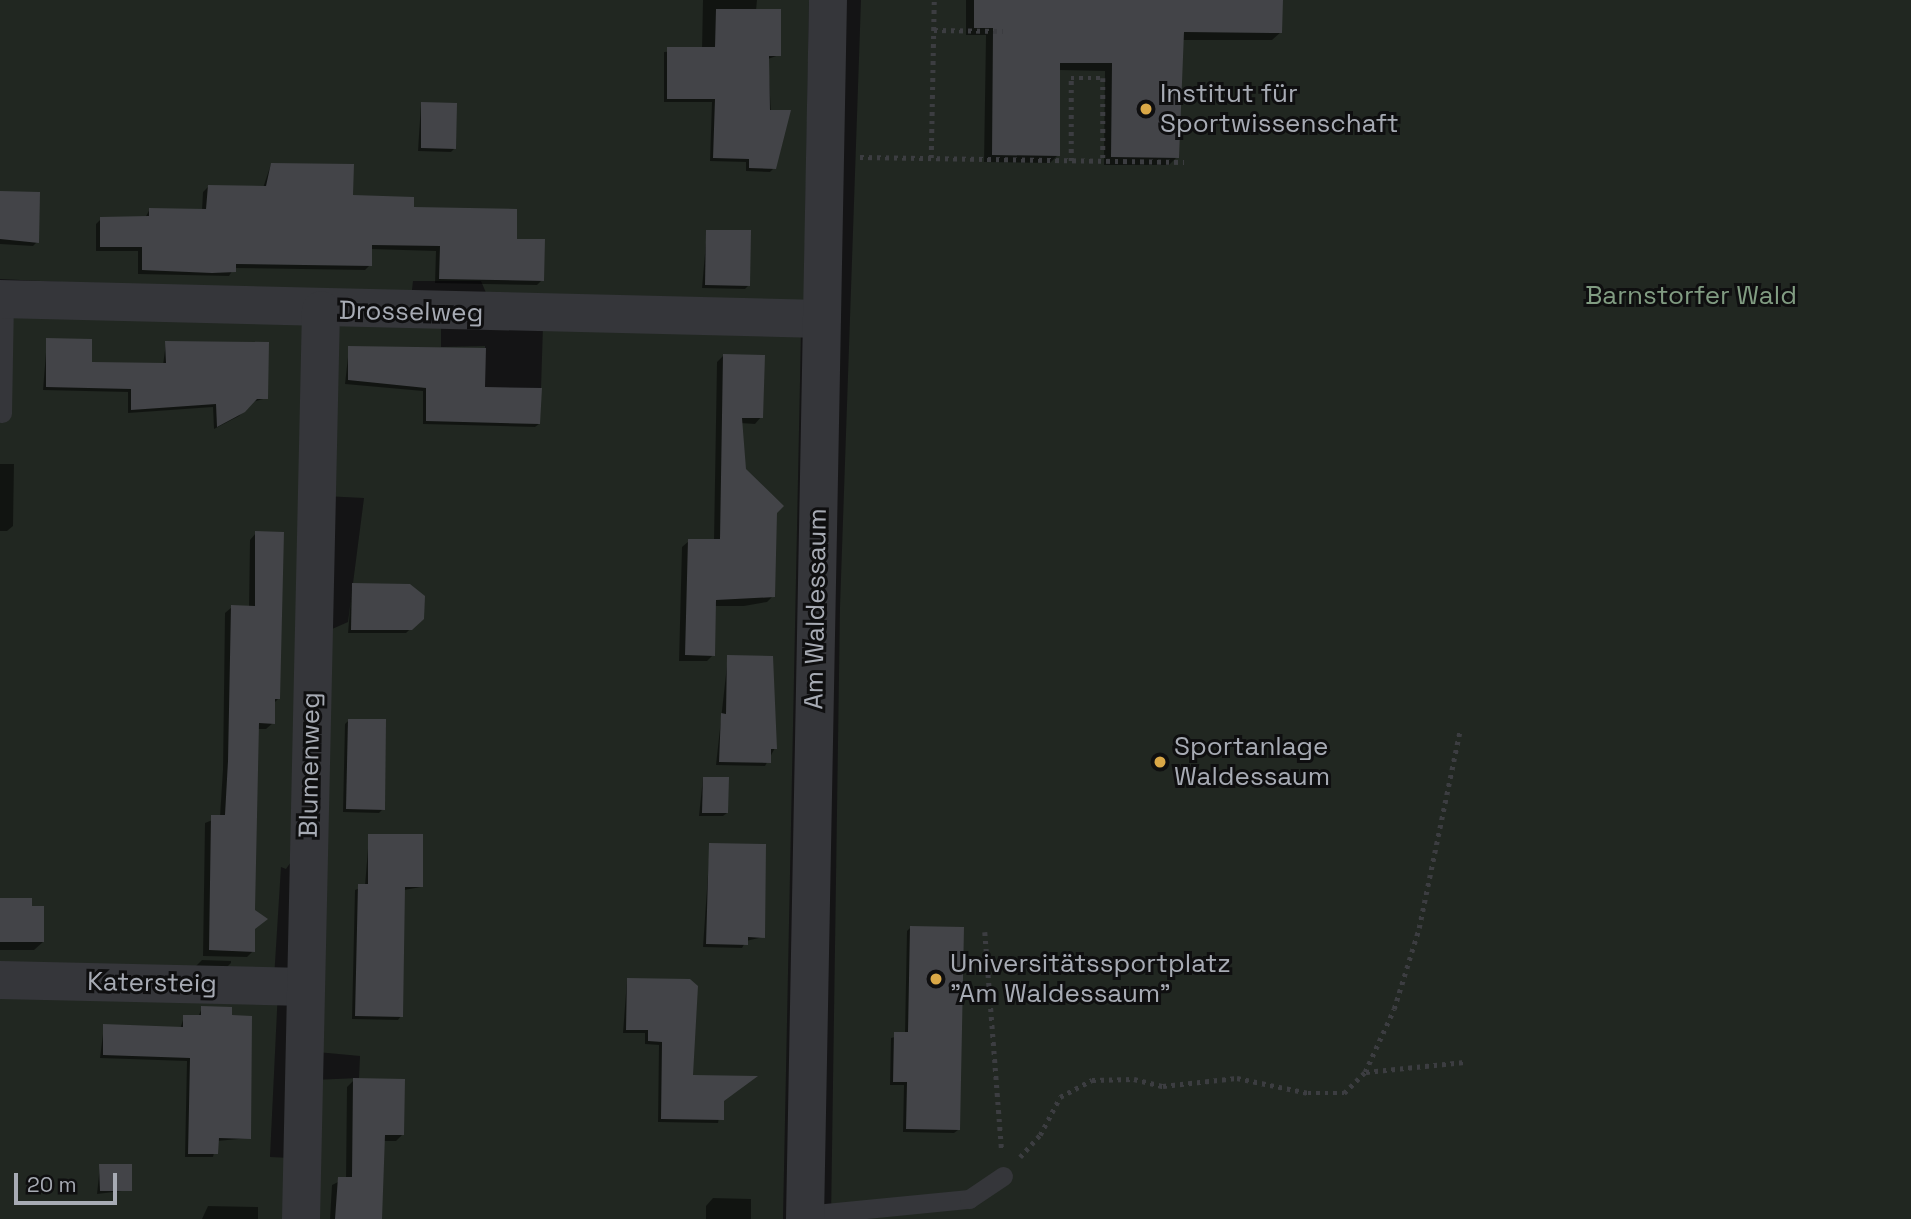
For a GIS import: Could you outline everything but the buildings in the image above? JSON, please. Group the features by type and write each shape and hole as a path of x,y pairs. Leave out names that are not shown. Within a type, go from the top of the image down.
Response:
{"street":[{"name":"Am Waldessaum","path":"805,1217 828,0"},
{"name":"Drosselweg","path":"2,299 321,310 822,319"},
{"name":"Blumenweg","path":"301,1219 321,310"},
{"name":"Katersteig","path":"0,980 305,986"}],"lane":[{"path":"2,299 2,413"},
{"path":"805,1217 969,1199 1003,1176"}],"path":[{"path":"931,158 934,0"},
{"path":"934,30 1003,31"},
{"path":"1071,161 1071,78 1103,78 1103,161"},
{"path":"858,157 1184,162"},
{"path":"1003,1176 1040,1135 1060,1097 1092,1080 1134,1079 1163,1086 1237,1078 1308,1094 1344,1093 1365,1072 1394,1009 1419,928 1460,730"},
{"path":"985,932 1003,1176"},
{"path":"1365,1072 1464,1062"}],"green space":[{"path":"0,0 809,0 804,302 489,300 481,281 413,281 411,299 0,279"},
{"name":"Barnstorfer Wald","path":"861,0 1911,0 1911,1219 831,1219 840,607"},
{"path":"0,313 310,320 300,849 286,869 281,867 274,979 0,974"},
{"path":"331,323 441,326 441,347 485,346 485,388 541,388 543,325 801,331 783,1219 309,1219 313,1080 359,1078 360,1056 317,1052 332,629 348,622 364,498 324,496"},
{"path":"0,986 278,990 270,1157 291,1158 291,1219 0,1219"}],"place":[{"name":"Institut für Sportwissenschaft","path":"1146,109"},
{"name":"Sportanlage Waldessaum","path":"1160,762"},
{"name":"Universitätssportplatz \"Am Waldessaum\"","path":"936,979"}]}
